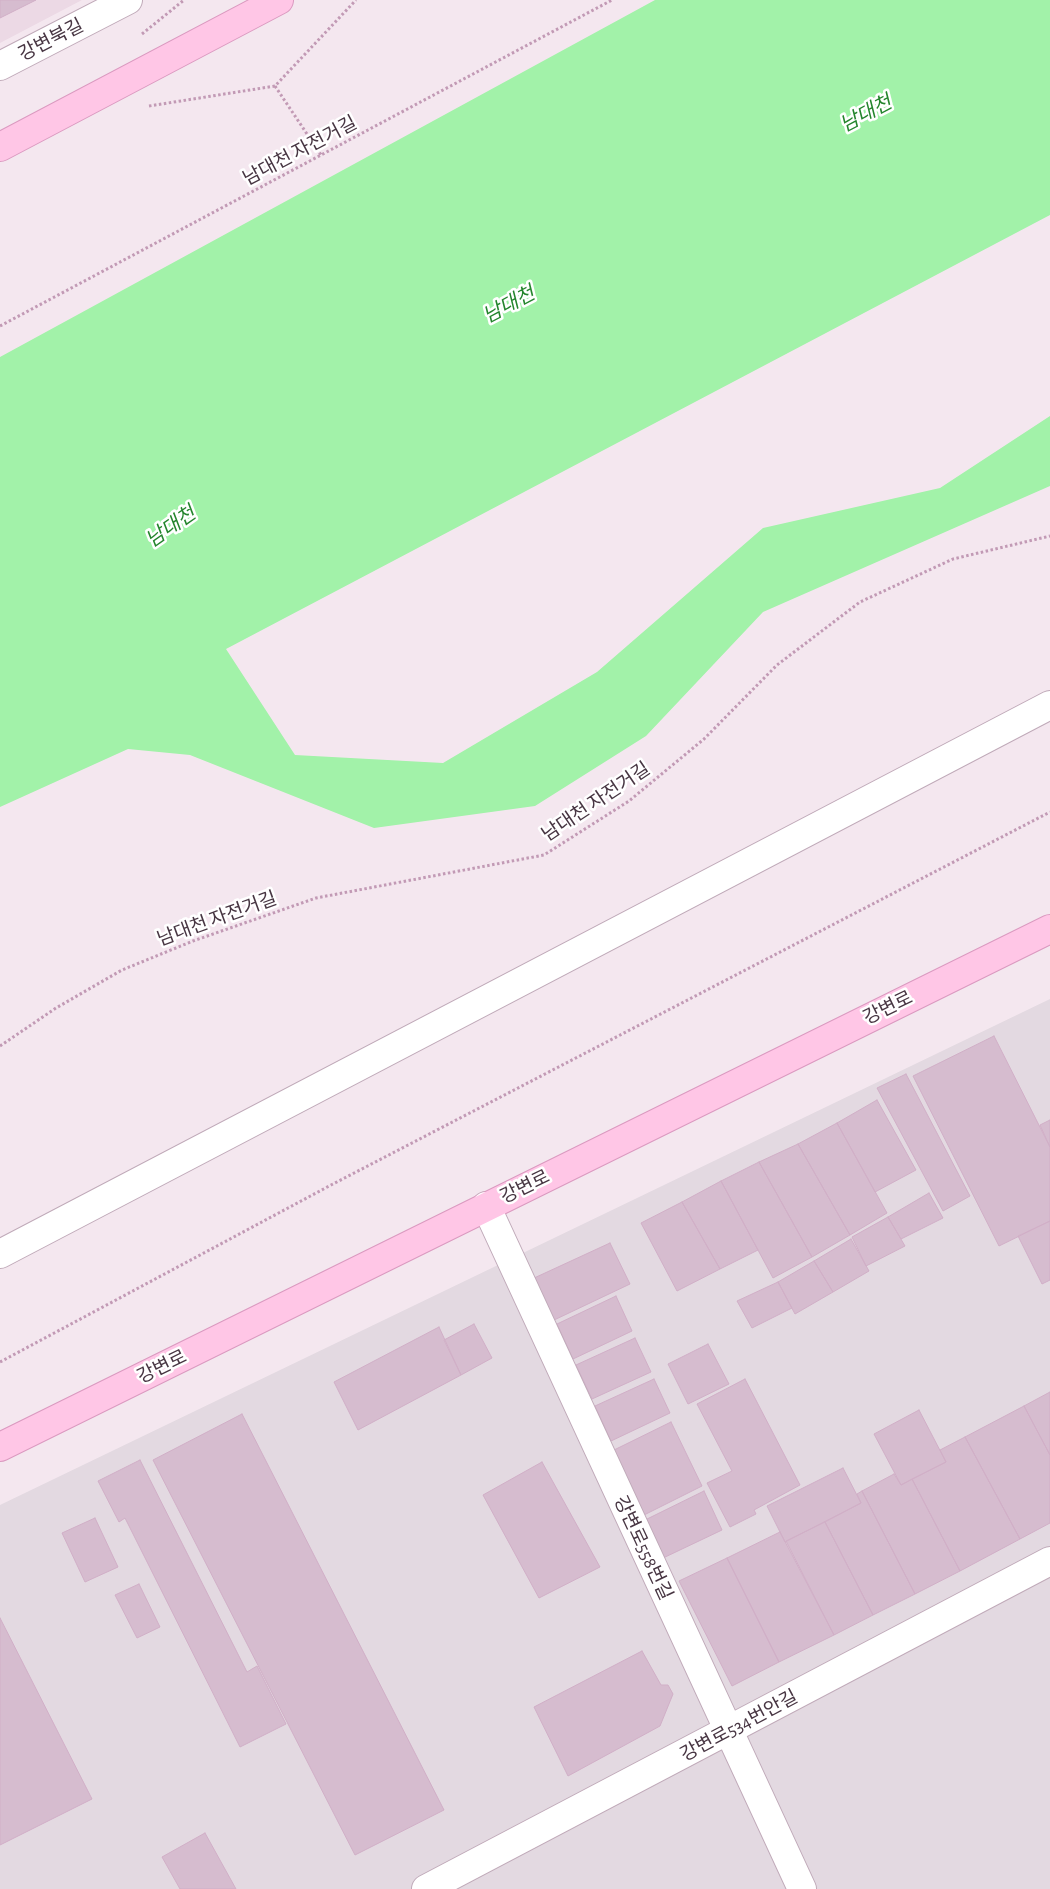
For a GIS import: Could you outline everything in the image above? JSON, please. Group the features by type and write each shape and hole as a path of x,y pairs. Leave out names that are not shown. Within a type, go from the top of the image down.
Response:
{"street":[{"name":"강변북길","path":"0,66 128,0"},
{"path":"0,147 279,0"},
{"path":"0,1254 1050,705"},
{"name":"강변로","path":"0,1447 1050,929"},
{"name":"강변로558번길","path":"486,1206 802,1889"},
{"name":"강변로534번안길","path":"426,1889 728,1732 1050,1561"}],"path":[{"name":"남대천 자전거길","path":"0,326 612,0"},
{"path":"275,86 321,155"},
{"name":"남대천 자전거길","path":"0,1046 56,1008 122,970 193,941 316,898 544,855 629,801 704,739 777,665 860,602 953,559 1050,536"},
{"path":"0,1362 331,1185 1050,812"}],"shaded area":[{"path":"0,0 82,0 0,43"},
{"path":"1050,999 1050,1889 0,1889 0,1505"}],"water":[{"name":"남대천","path":"655,0 1050,0 1050,215 226,649 295,755 443,763 597,672 763,528 940,488 1050,416 1050,486 763,612 646,736 535,806 374,828 190,755 128,749 0,807 0,357"}],"building":[{"path":"0,0 36,0 0,18"},
{"path":"994,1036 1050,1147 1050,1221 999,1246 913,1076"},
{"path":"906,1074 970,1196 943,1211 877,1088"},
{"path":"877,1100 916,1170 875,1192 837,1123"},
{"path":"1050,1120 1050,1147 1040,1125"},
{"path":"837,1123 887,1213 850,1235 798,1144"},
{"path":"798,1144 850,1235 812,1257 759,1162"},
{"path":"759,1162 812,1257 773,1278 721,1181"},
{"path":"721,1181 758,1250 720,1269 682,1202"},
{"path":"929,1193 943,1218 901,1239 888,1217"},
{"path":"682,1202 720,1269 677,1291 641,1223"},
{"path":"888,1217 905,1246 866,1266 852,1237"},
{"path":"1050,1221 1050,1280 1042,1284 1018,1236"},
{"path":"851,1239 869,1271 833,1292 814,1261"},
{"path":"610,1243 630,1284 552,1321 532,1279"},
{"path":"814,1261 833,1292 795,1314 778,1282"},
{"path":"778,1282 792,1308 752,1328 737,1301"},
{"path":"616,1296 632,1331 573,1359 557,1324"},
{"path":"474,1324 492,1358 461,1375 444,1340"},
{"path":"439,1327 461,1375 358,1430 334,1382"},
{"path":"635,1338 651,1372 592,1399 576,1365"},
{"path":"708,1344 729,1384 688,1404 668,1364"},
{"path":"654,1379 670,1413 611,1441 595,1406"},
{"path":"745,1379 800,1485 754,1510 756,1514 730,1527 707,1483 732,1471 697,1404"},
{"path":"1050,1392 1050,1455 1024,1406"},
{"path":"1024,1406 1050,1455 1050,1523 1020,1539 965,1437"},
{"path":"919,1410 946,1462 901,1485 874,1434"},
{"path":"242,1414 444,1810 355,1855 153,1460"},
{"path":"671,1422 702,1486 644,1515 612,1451"},
{"path":"965,1437 1020,1539 960,1571 912,1479 946,1462 940,1450"},
{"path":"140,1460 247,1672 257,1666 286,1724 240,1747 125,1518 119,1522 98,1481"},
{"path":"542,1462 600,1567 539,1598 483,1495"},
{"path":"843,1468 861,1503 785,1542 767,1506"},
{"path":"894,1474 901,1485 912,1479 960,1571 915,1594 862,1491"},
{"path":"704,1491 722,1530 661,1559 643,1521"},
{"path":"862,1491 915,1594 873,1615 825,1522 861,1503 857,1494"},
{"path":"95,1518 118,1567 85,1582 62,1533"},
{"path":"825,1522 873,1615 834,1635 786,1541"},
{"path":"780,1532 834,1635 779,1662 727,1558"},
{"path":"727,1558 779,1662 732,1686 679,1581"},
{"path":"139,1584 160,1627 137,1638 115,1595"},
{"path":"0,1618 92,1799 0,1845"},
{"path":"642,1651 661,1685 668,1685 673,1694 660,1726 568,1776 534,1707"},
{"path":"205,1833 236,1889 180,1889 162,1857"}]}
